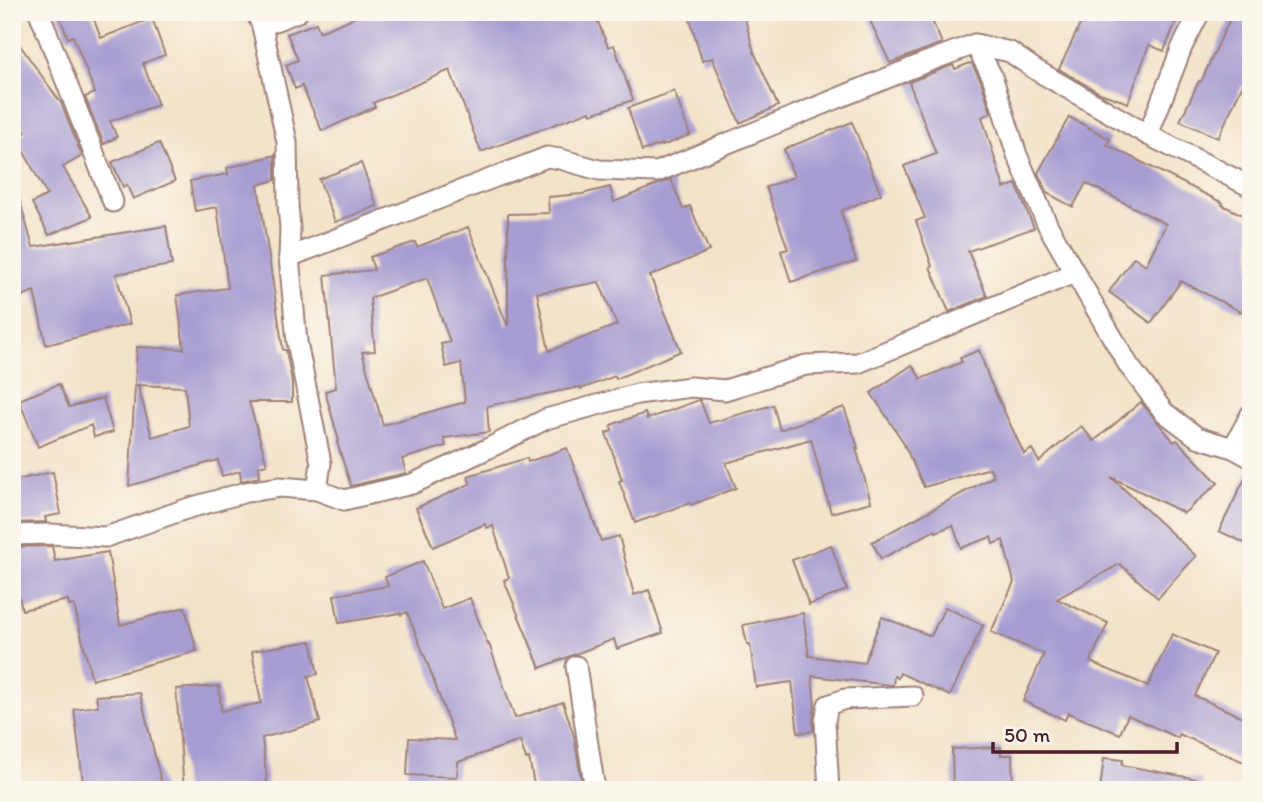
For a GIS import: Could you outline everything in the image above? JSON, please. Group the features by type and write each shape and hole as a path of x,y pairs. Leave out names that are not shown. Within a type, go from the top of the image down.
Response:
{"street":[{"path":"39,12 113,202"},
{"path":"298,12 259,19 288,142 289,257 297,342 321,463 317,490"},
{"path":"1148,135 1182,47 1200,12"},
{"path":"289,257 547,157 599,170 657,172 975,44 1010,52 1148,135 1251,187"},
{"path":"975,44 992,76 1017,155 1048,226 1129,366 1164,412 1198,437 1233,448 1251,458"},
{"path":"12,535 106,537 186,509 246,492 280,487 317,490 344,500 412,484 546,419 637,394 691,387 725,390 806,365 858,363 1074,273"},
{"path":"1233,448 1251,414"},
{"path":"576,666 595,790"},
{"path":"829,790 825,721 828,705 845,699 913,696"}],"building":[{"path":"58,12 91,12 101,38 152,18 165,55 143,63 158,105 110,121 117,137 104,144 85,97 95,93 73,36 68,38"},
{"path":"367,12 594,12 608,47 614,45 633,100 591,114 590,111 481,152 450,70 373,103 375,107 322,131 302,86 295,89 286,65 298,60 287,34 316,23 320,32"},
{"path":"688,12 743,12 754,52 778,106 740,123 712,58 702,61"},
{"path":"866,12 928,12 942,43 890,63"},
{"path":"1086,12 1180,12 1164,51 1149,45 1128,103 1100,93 1059,69"},
{"path":"1233,12 1251,12 1251,90 1242,86 1218,138 1180,121"},
{"path":"12,34 61,103 82,156 63,167 92,217 49,235 32,203 47,195 16,137 26,132 12,112"},
{"path":"970,63 981,81 991,113 982,117 1004,188 1016,184 1034,228 968,251 987,296 949,312 930,267 932,266 916,221 925,218 904,166 936,154 909,82 953,65 955,69"},
{"path":"674,91 690,135 642,151 628,108"},
{"path":"1069,117 1110,139 1107,145 1251,219 1251,293 1241,312 1181,281 1151,323 1109,292 1134,257 1146,265 1166,224 1086,183 1073,207 1047,193 1038,173"},
{"path":"852,122 881,194 841,211 856,261 791,282 781,251 788,249 766,187 794,177 784,149"},
{"path":"159,143 175,181 133,199 127,185 123,187 112,162"},
{"path":"275,155 275,180 258,185 283,350 286,350 292,382 292,402 249,402 267,464 259,466 260,477 241,481 240,471 222,476 218,460 129,486 135,386 138,385 135,385 137,347 184,349 177,295 228,288 217,207 195,211 190,181 228,174 227,168","holes":["138,385 185,387 189,426 152,437"]},
{"path":"361,163 377,206 335,222 319,179"},
{"path":"671,179 683,209 690,206 709,251 650,276 681,351 616,379 615,376 581,389 580,387 487,406 489,432 444,438 446,446 402,459 406,473 351,486 325,391 336,388 325,275 374,270 370,257 415,242 417,247 468,227 508,327 508,214 549,213 548,197 582,194 610,187 614,202","holes":["427,278 450,342 441,344 446,367 461,363 465,402 383,425 362,352 375,351 370,298","599,282 617,325 549,351 537,293"]},
{"path":"18,195 33,247 166,226 172,265 116,274 130,324 46,345 34,291 12,300 12,196"},
{"path":"979,350 990,381 1024,454 1032,449 1039,462 1081,426 1094,441 1141,402 1174,442 1177,440 1218,483 1184,513 1111,477 1196,556 1158,598 1120,564 1057,599 1108,623 1090,662 1148,686 1172,634 1215,653 1195,696 1251,721 1251,752 1246,763 1179,734 1178,738 1128,715 1120,734 1068,713 1065,720 1023,701 1044,654 991,632 1014,582 1003,540 993,544 991,537 961,548 953,525 936,532 935,530 881,559 872,542 994,476 990,468 924,487 902,440 871,393 912,365 921,379 962,362 960,358"},
{"path":"59,384 69,407 103,398 113,432 94,437 91,425 38,447 19,400"},
{"path":"700,400 709,423 773,405 780,430 844,407 858,448 871,502 831,513 811,439 726,463 736,488 635,523 619,481 622,480 606,433 612,431 611,425 645,413 647,419"},
{"path":"567,448 601,541 619,536 634,595 649,590 663,633 617,649 614,639 540,668 504,580 509,578 493,526 486,528 485,524 433,547 416,508 470,484 468,476 527,458 528,462"},
{"path":"1251,470 1251,546 1219,531"},
{"path":"53,472 61,514 45,517 46,522 12,523 12,481"},
{"path":"831,545 847,590 809,605 792,560"},
{"path":"52,546 55,561 108,552 120,625 185,607 197,651 92,680 74,605 69,606 68,600 22,610 12,564 12,547"},
{"path":"423,561 442,609 470,598 515,718 563,702 574,736 583,790 535,790 529,758 526,759 520,741 458,762 457,777 407,775 409,738 455,740 407,612 339,623 334,595 388,586 385,577"},
{"path":"945,607 983,625 950,696 900,673 898,678 894,676 893,685 812,676 815,706 813,731 798,733 792,682 756,687 750,644 747,644 743,625 803,613 809,656 864,663 882,617 931,636"},
{"path":"311,641 318,674 308,676 320,722 262,738 268,790 184,790 176,689 219,686 221,711 261,703 252,651"},
{"path":"140,693 163,790 84,790 74,709 98,706 96,696"},
{"path":"1001,747 1001,755 1012,755 1013,790 953,790 952,749"},
{"path":"1104,758 1123,760 1122,765 1202,780 1201,790 1100,790"}]}
